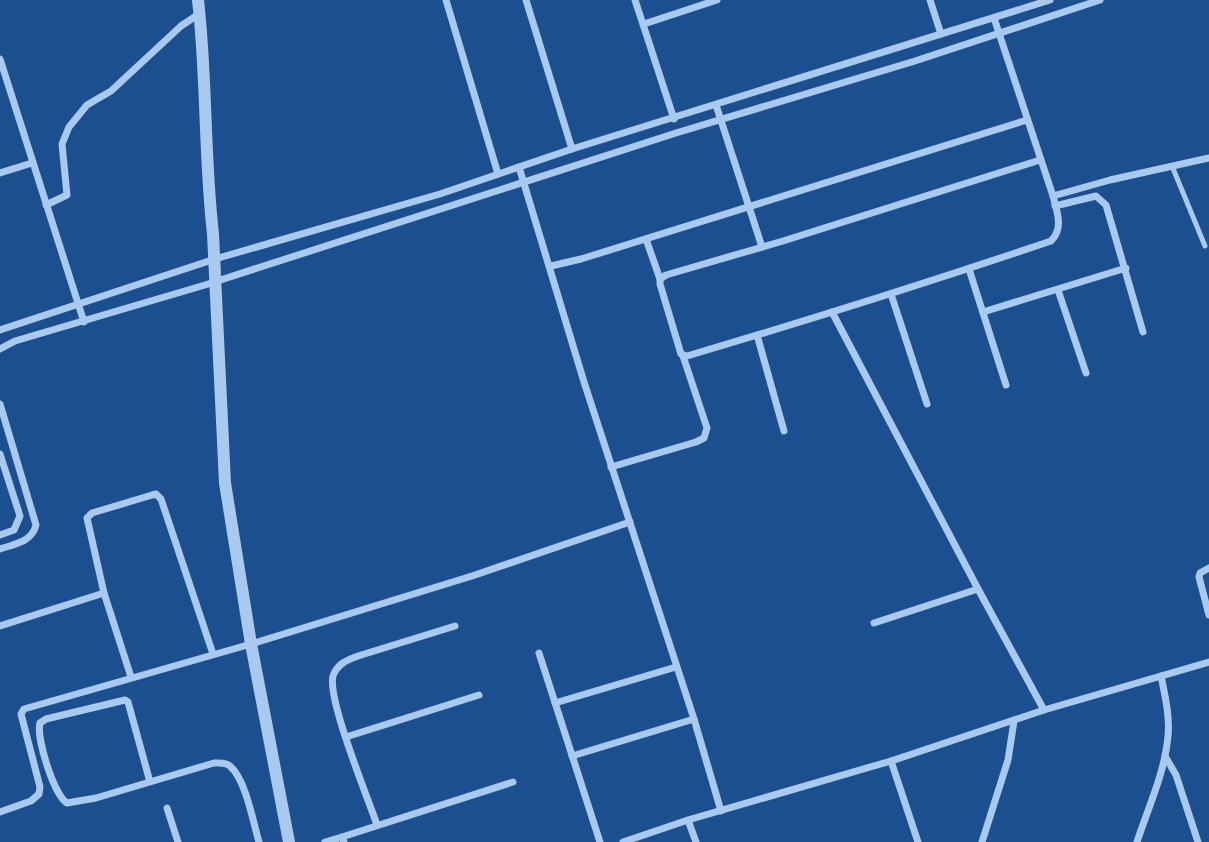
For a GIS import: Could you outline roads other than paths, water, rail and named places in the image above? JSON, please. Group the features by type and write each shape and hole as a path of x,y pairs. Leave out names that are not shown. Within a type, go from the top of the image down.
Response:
{"street":[{"path":"446,0 498,174"},
{"path":"526,0 572,149"},
{"path":"635,0 674,119"},
{"path":"644,24 717,0"},
{"path":"930,0 941,34"},
{"path":"0,330 215,260 440,194 572,149 1050,0"},
{"path":"0,349 15,341 216,282 1100,0"},
{"path":"46,205 67,195 62,144 69,127 87,105 111,91 199,7"},
{"path":"199,7 204,52 225,484 251,644 289,842"},
{"path":"683,356 832,312 1051,241 1059,230 1053,196 994,18"},
{"path":"0,59 84,322"},
{"path":"0,92 9,89"},
{"path":"716,105 762,247"},
{"path":"551,266 581,260 1027,120"},
{"path":"1053,196 1209,158"},
{"path":"660,279 1040,160"},
{"path":"0,173 32,163"},
{"path":"519,167 721,811"},
{"path":"1055,206 1096,196 1108,209 1143,332"},
{"path":"611,467 696,442 704,438 706,428 646,239"},
{"path":"983,312 1126,268"},
{"path":"969,269 1006,385"},
{"path":"1058,290 1086,373"},
{"path":"891,293 927,404"},
{"path":"832,312 1044,710"},
{"path":"757,335 784,431"},
{"path":"0,404 36,525 34,532 26,540 0,549"},
{"path":"0,454 20,516 14,530 0,535"},
{"path":"131,677 104,593 88,518 92,513 156,494 161,499 213,654"},
{"path":"0,811 31,801 39,794 40,787 21,714 24,709 251,644 472,576 630,522"},
{"path":"19,523 34,532"},
{"path":"1209,568 1200,573 1199,577 1209,615"},
{"path":"874,623 978,590"},
{"path":"0,626 104,593"},
{"path":"377,825 346,737 332,685 338,667 344,662 388,645 455,625"},
{"path":"539,653 600,842"},
{"path":"623,842 688,820 891,761 1044,710 1209,662"},
{"path":"555,703 676,667"},
{"path":"1137,842 1165,756 1169,727 1161,676"},
{"path":"346,737 479,695"},
{"path":"150,782 128,702 125,700 46,719 40,723 39,735 57,792 66,803 96,798 150,782 214,763 229,765 244,791 259,842"},
{"path":"572,757 694,719"},
{"path":"982,842 1008,760 1014,721"},
{"path":"1165,756 1176,775 1198,842"},
{"path":"891,761 918,842"},
{"path":"326,842 343,839 377,825 513,782"},
{"path":"167,808 178,842"},
{"path":"688,820 696,842"}],"lane":[{"path":"1172,166 1205,246"}]}
